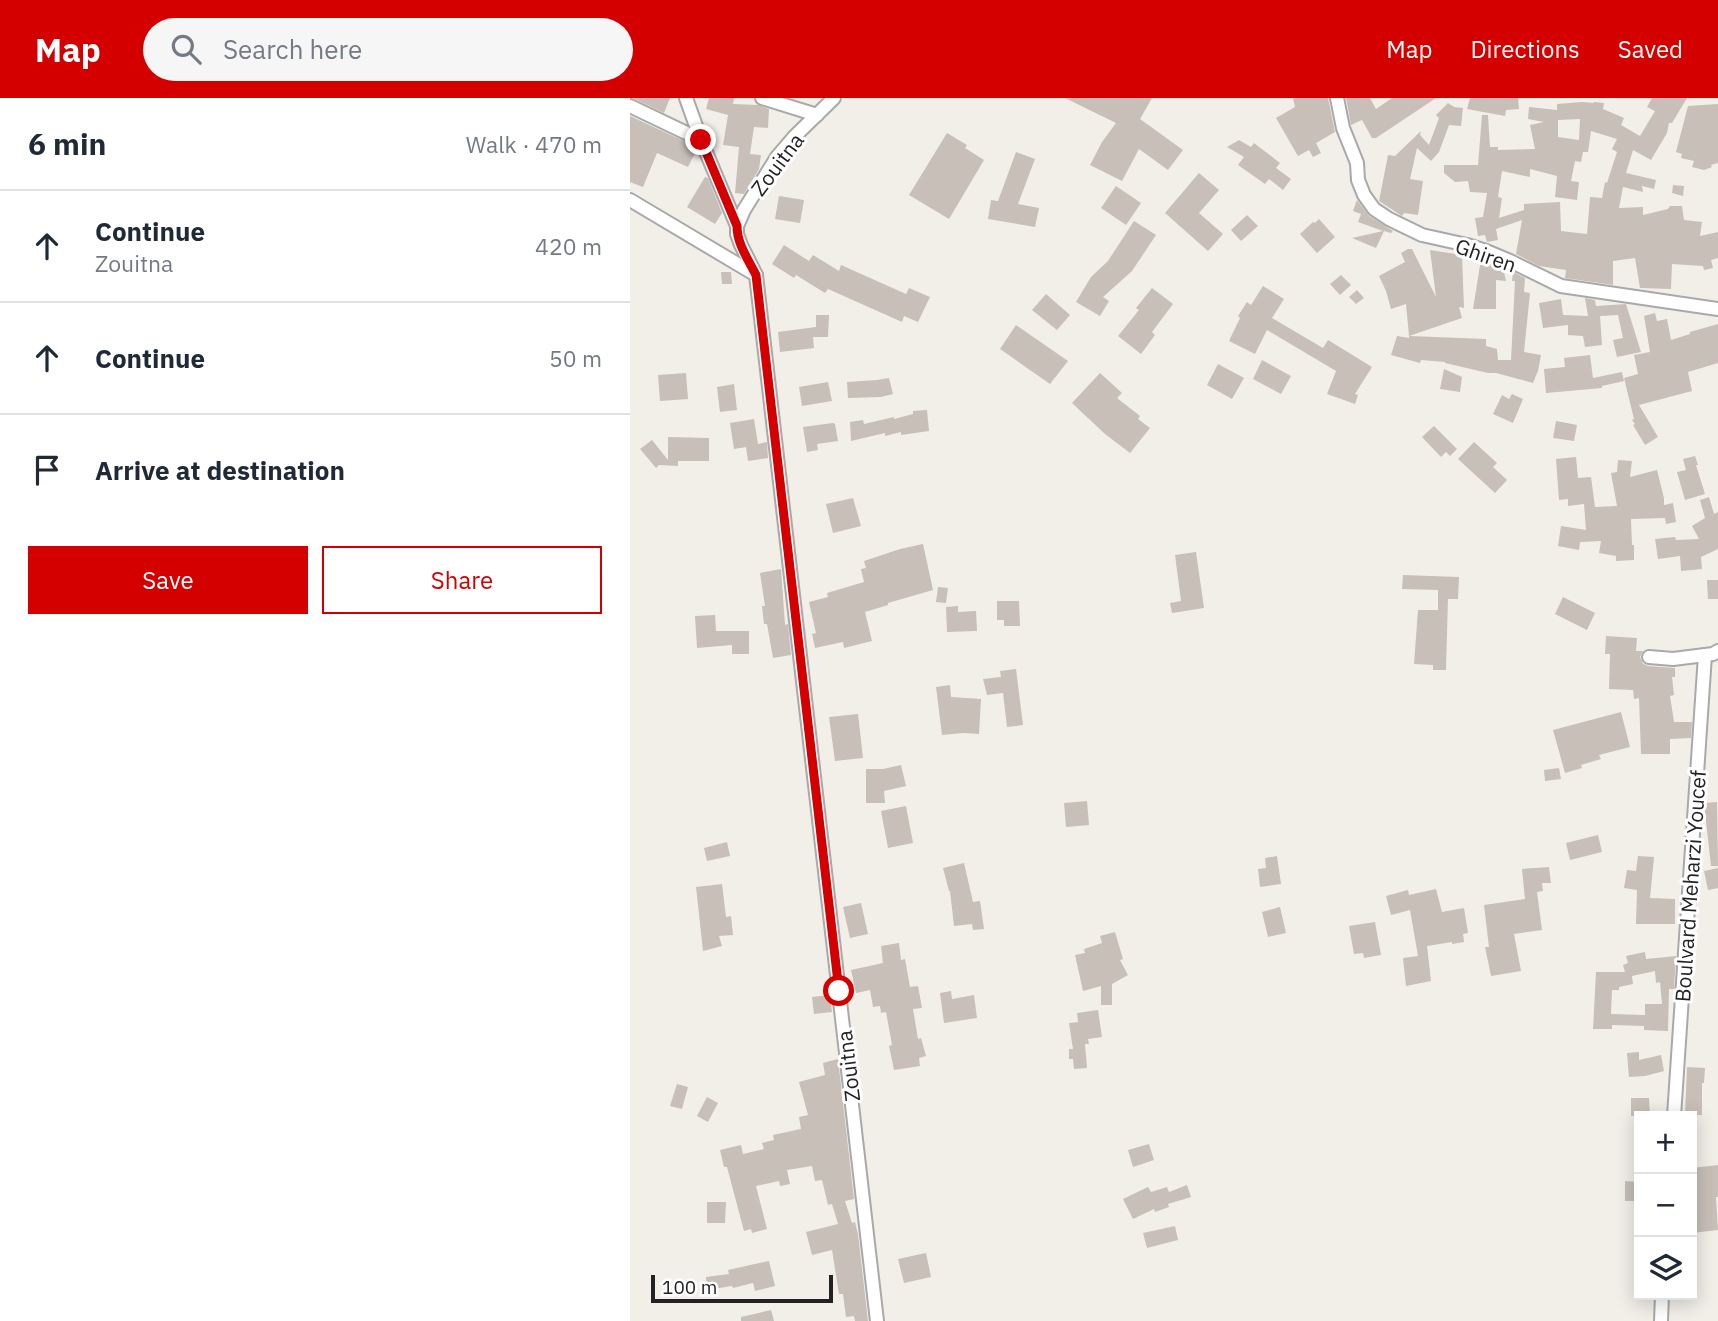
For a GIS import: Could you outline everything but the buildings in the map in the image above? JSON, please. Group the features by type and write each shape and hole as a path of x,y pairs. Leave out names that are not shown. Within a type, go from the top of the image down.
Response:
{"street":[{"path":"686,98 737,226"},
{"path":"762,98 817,115"},
{"name":"Zouitna","path":"834,98 777,157 744,210 737,226 737,234 756,275 877,1321"},
{"name":"Ghiren","path":"1337,98 1343,128 1357,163 1358,180 1364,195 1374,209 1389,219 1422,235 1486,251 1561,286 1718,309"},
{"path":"630,106 701,140"},
{"path":"630,200 756,275"},
{"path":"1649,657 1673,659 1712,653"},
{"name":"Boulvard Meharzi Youcef","path":"1674,1111 1712,653"},
{"path":"1661,1321 1662,1300"}],"route":[{"path":"701,140 737,226 741,245 756,275 839,991"}]}
